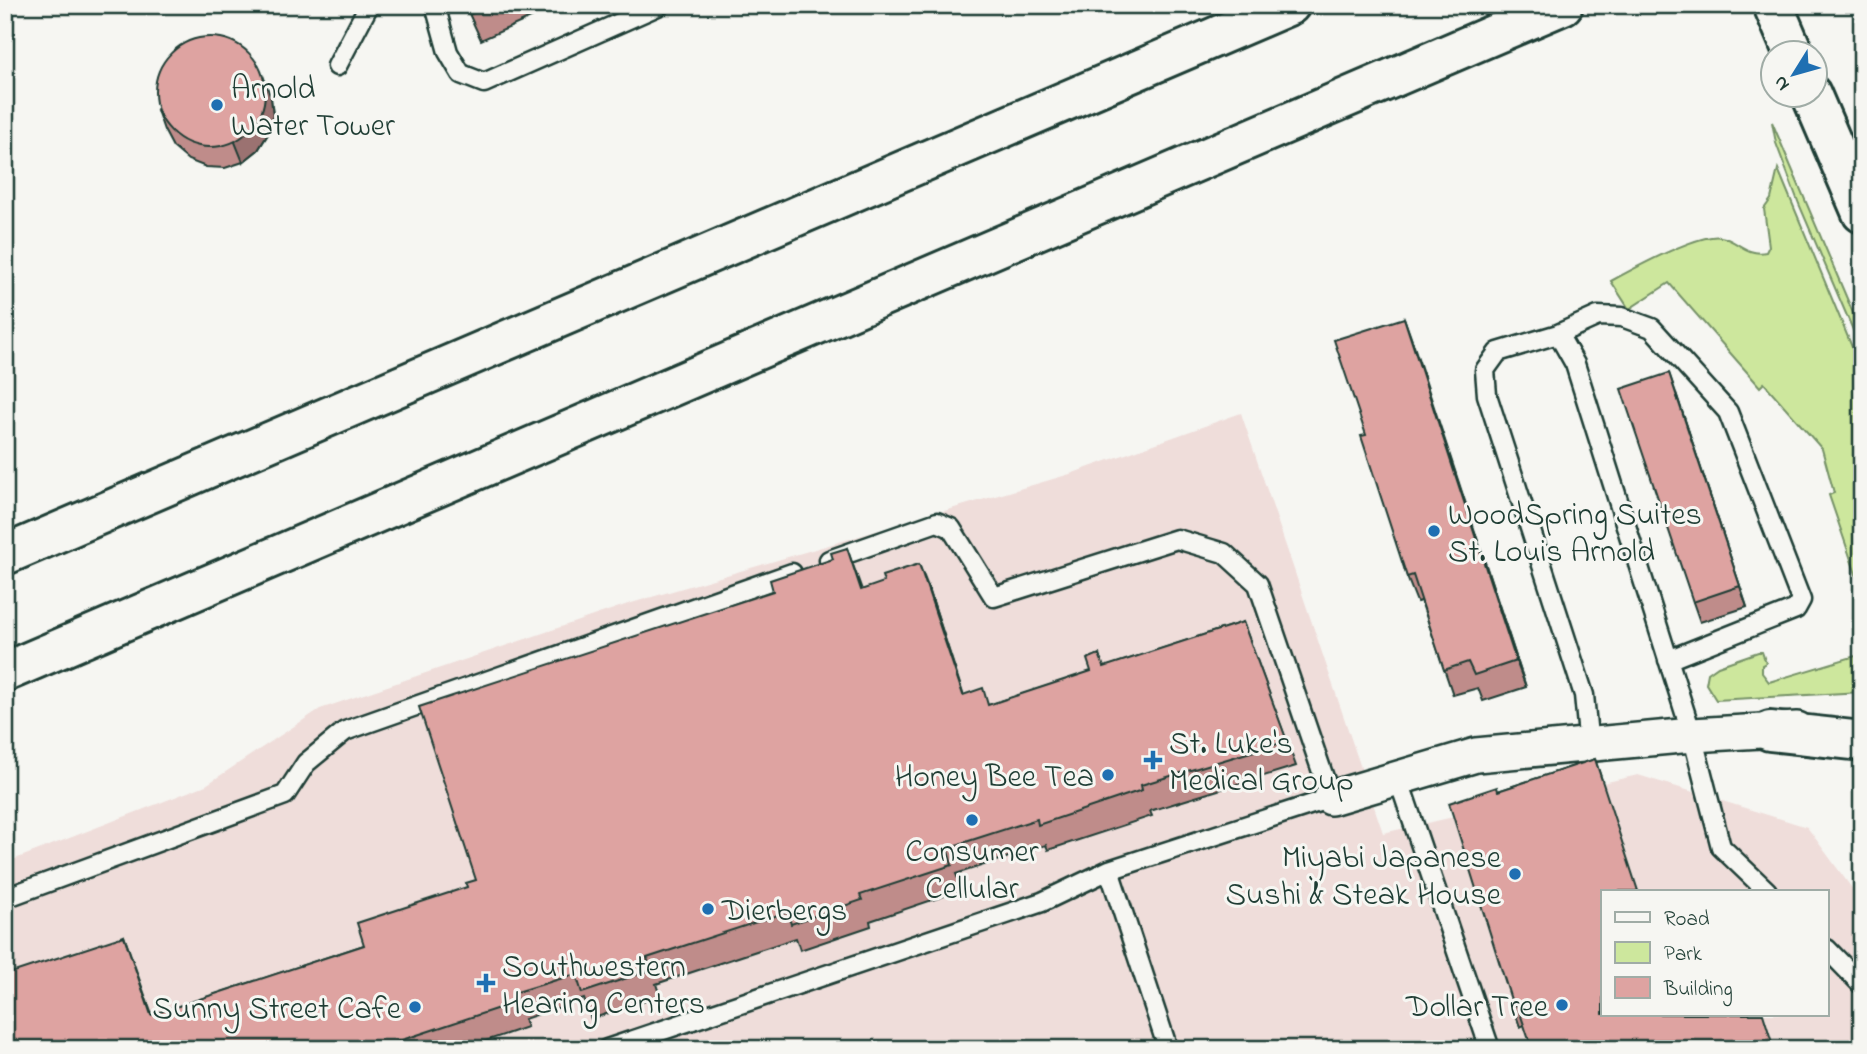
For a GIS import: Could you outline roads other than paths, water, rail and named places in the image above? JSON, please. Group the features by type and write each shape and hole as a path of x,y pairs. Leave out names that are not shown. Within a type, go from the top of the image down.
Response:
{"main road":[{"path":"5,555 1290,5"},
{"path":"5,672 1563,5"},
{"path":"1773,5 1787,38"},
{"path":"1817,108 1862,212"},
{"path":"1770,731 1862,741"}],"street":[{"path":"1331,798 1476,755 1862,723"}],"lane":[{"path":"337,66 369,5"},
{"path":"435,5 448,52 461,74 484,83 660,5"},
{"path":"1589,747 1584,695 1487,395 1485,370 1498,352 1558,334 1598,316 1622,317 1652,328 1728,412 1801,600 1796,609 1668,660"},
{"path":"1558,334 1575,364 1692,735 1721,847 1766,890"},
{"path":"5,898 285,795 306,763 345,731 937,522 951,528 994,597 1177,539 1224,553 1258,584 1331,798 1110,870 1042,902 607,1049"},
{"path":"1398,778 1490,1049"},
{"path":"1110,870 1168,1049"},
{"path":"1828,949 1862,985"}],"place":[{"name":"Arnold Water Tower","path":"217,105"},
{"name":"WoodSpring Suites St. Louis Arnold","path":"1434,531"},
{"name":"St. Luke's Medical Group","path":"1153,760"},
{"name":"Honey Bee Tea","path":"1108,775"},
{"name":"Consumer Cellular","path":"972,820"},
{"name":"Miyabi Japanese Sushi & Steak House","path":"1515,874"},
{"name":"Dierbergs","path":"708,909"},
{"name":"Southwestern Hearing Centers","path":"486,983"},
{"name":"Dollar Tree","path":"1562,1005"},
{"name":"Sunny Street Cafe","path":"415,1007"}]}
